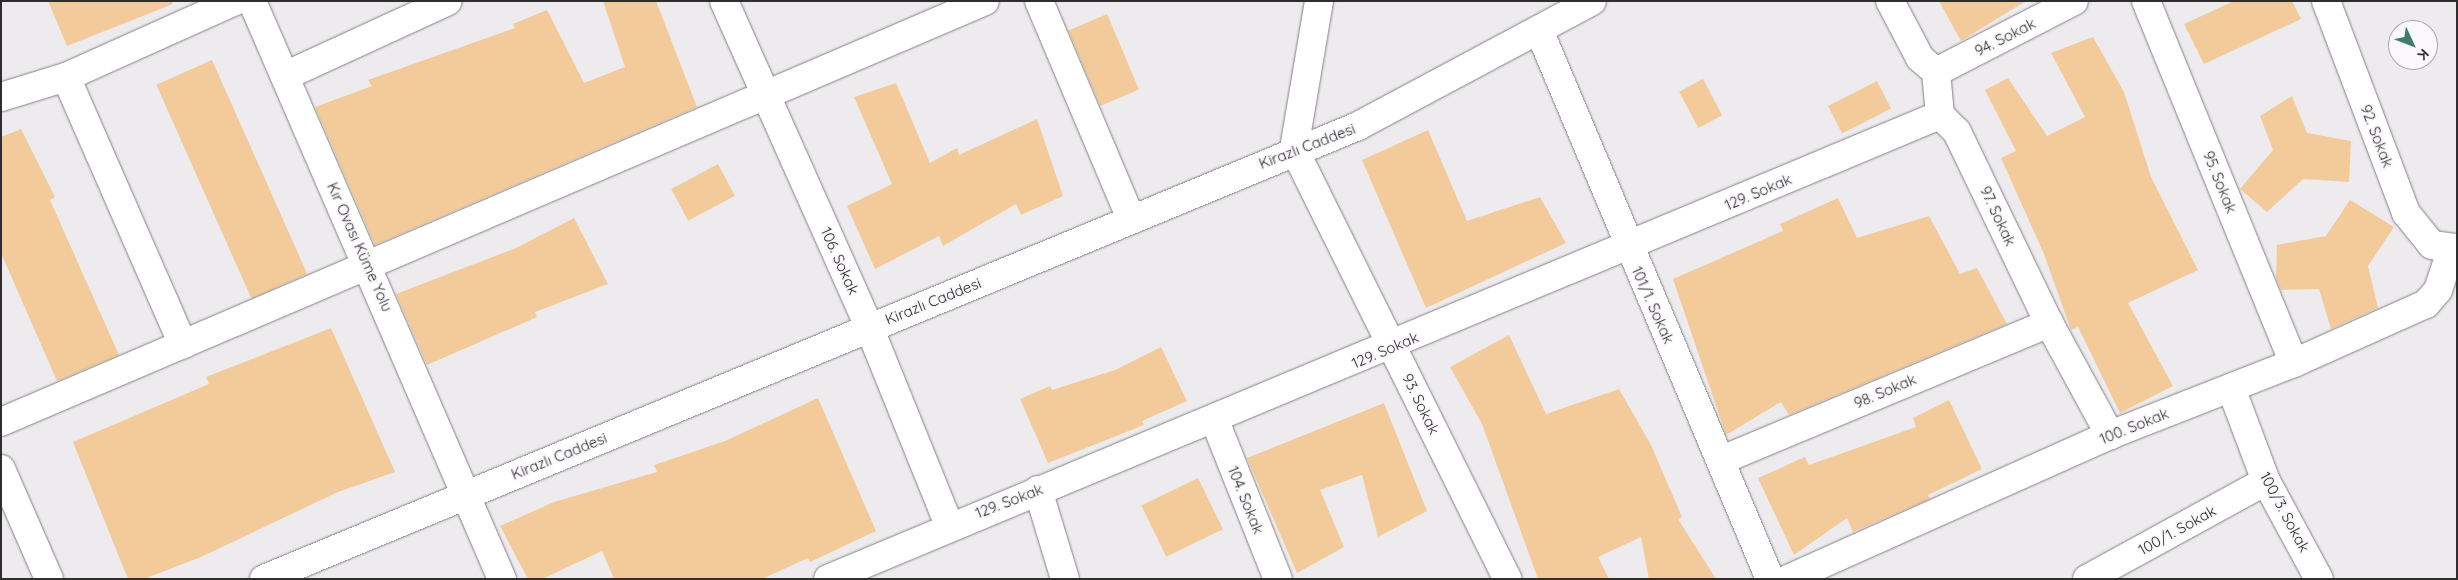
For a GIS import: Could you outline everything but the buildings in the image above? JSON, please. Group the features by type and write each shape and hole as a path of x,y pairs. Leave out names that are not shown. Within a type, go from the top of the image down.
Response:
{"street":[{"path":"1,97 66,77 235,1"},
{"name":"Kır Ovası Küme Yolu","path":"252,1 369,267 502,579"},
{"path":"285,76 448,1"},
{"name":"106. Sokak","path":"724,1 869,328 949,524"},
{"path":"1,422 369,267 985,1"},
{"path":"1039,1 1131,219"},
{"path":"1294,149 1319,1"},
{"path":"1890,1 1920,58 1936,72 1940,115"},
{"name":"94. Sokak","path":"1936,72 2074,1"},
{"name":"95. Sokak","path":"2146,1 2294,363"},
{"name":"92. Sokak","path":"2326,1 2406,213 2432,245 2455,248"},
{"name":"Kirazlı Caddesi","path":"264,579 1131,219 1294,149 1358,126 1539,30 1581,4"},
{"name":"101/1. Sokak","path":"1539,30 1627,247 1722,460 1770,579"},
{"path":"66,77 183,344"},
{"name":"129. Sokak","path":"828,579 860,573 949,524 1215,421 1940,115"},
{"name":"97. Sokak","path":"1940,115 1958,132 2048,323 2110,435"},
{"name":"93. Sokak","path":"1294,149 1507,579"},
{"name":"100. Sokak","path":"1788,579 2110,435 2294,363 2426,304 2438,290 2455,248"},
{"name":"98. Sokak","path":"1722,460 2048,323"},
{"name":"100/3. Sokak","path":"2231,388 2266,481 2319,579"},
{"name":"104. Sokak","path":"1215,421 1278,579"},
{"path":"1,469 49,579"},
{"name":"100/1. Sokak","path":"2088,579 2266,481"},
{"path":"1038,490 1065,579"}]}
